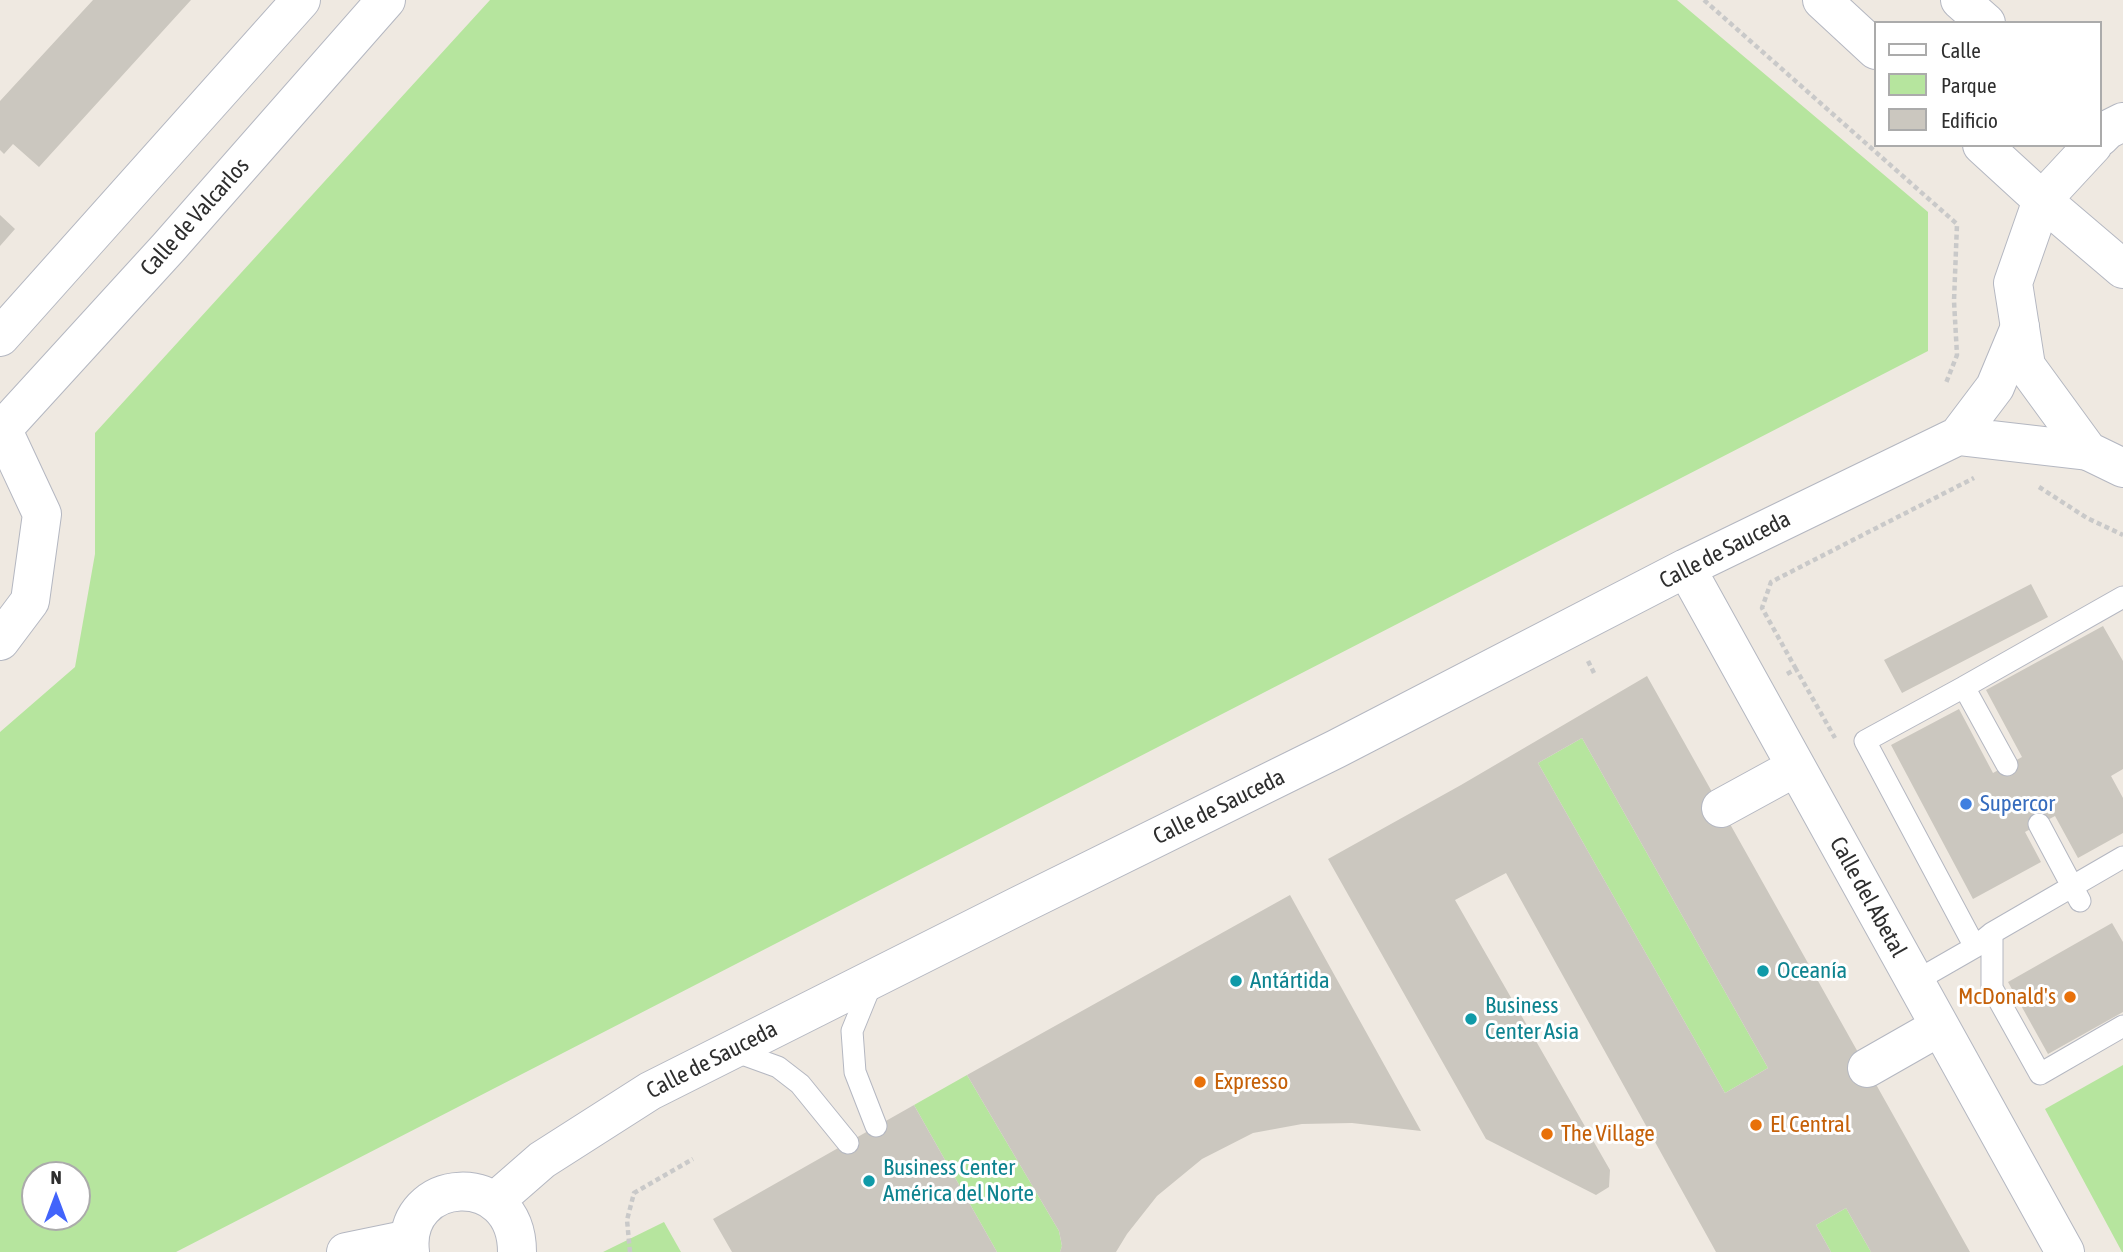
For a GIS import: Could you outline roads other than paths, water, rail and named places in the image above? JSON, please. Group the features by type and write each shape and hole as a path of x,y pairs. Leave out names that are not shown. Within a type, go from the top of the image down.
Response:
{"street":[{"path":"0,337 302,0"},
{"name":"Calle de Valcarlos","path":"1,428 168,248 386,0"},
{"path":"1822,0 1874,48"},
{"path":"1960,0 1984,21"},
{"path":"1984,147 2123,268"},
{"path":"2088,451 2026,366 2013,283 2042,200 2095,147"},
{"name":"Calle de Sauceda","path":"495,1201 542,1160 650,1091 1336,749 1686,568 1958,436 1995,387 2020,327"},
{"path":"0,641 30,601 42,514 1,428"},
{"path":"1958,436 2088,451 2123,468"},
{"name":"Calle del Abetal","path":"1686,568 2065,1252"},
{"path":"1721,808 1796,767"},
{"path":"1867,1068 1939,1027"},
{"path":"346,1252 409,1246 414,1221 425,1206 440,1195 459,1191 478,1194 495,1201 506,1212 513,1224 517,1252"}],"lane":[{"path":"1975,947 1865,741 2123,597"},
{"path":"1964,687 2007,765"},
{"path":"2039,824 2076,893"},
{"path":"1914,982 1975,947 2000,920 2076,893 2123,857"},
{"path":"2000,920 1992,988 2040,1074 2123,1026"},
{"path":"873,978 852,1031 855,1072 876,1126"},
{"path":"731,1050 778,1067 800,1084 848,1143"}],"place":[{"name":"Supercor","path":"1966,804"},
{"name":"Oceanía","path":"1763,971"},
{"name":"Antártida","path":"1236,981"},
{"name":"McDonald's","path":"2070,997"},
{"name":"Business Center Asia","path":"1471,1019"},
{"name":"Expresso","path":"1200,1082"},
{"name":"El Central","path":"1756,1125"},
{"name":"The Village","path":"1547,1134"},
{"name":"Business Center América del Norte","path":"869,1181"}]}
